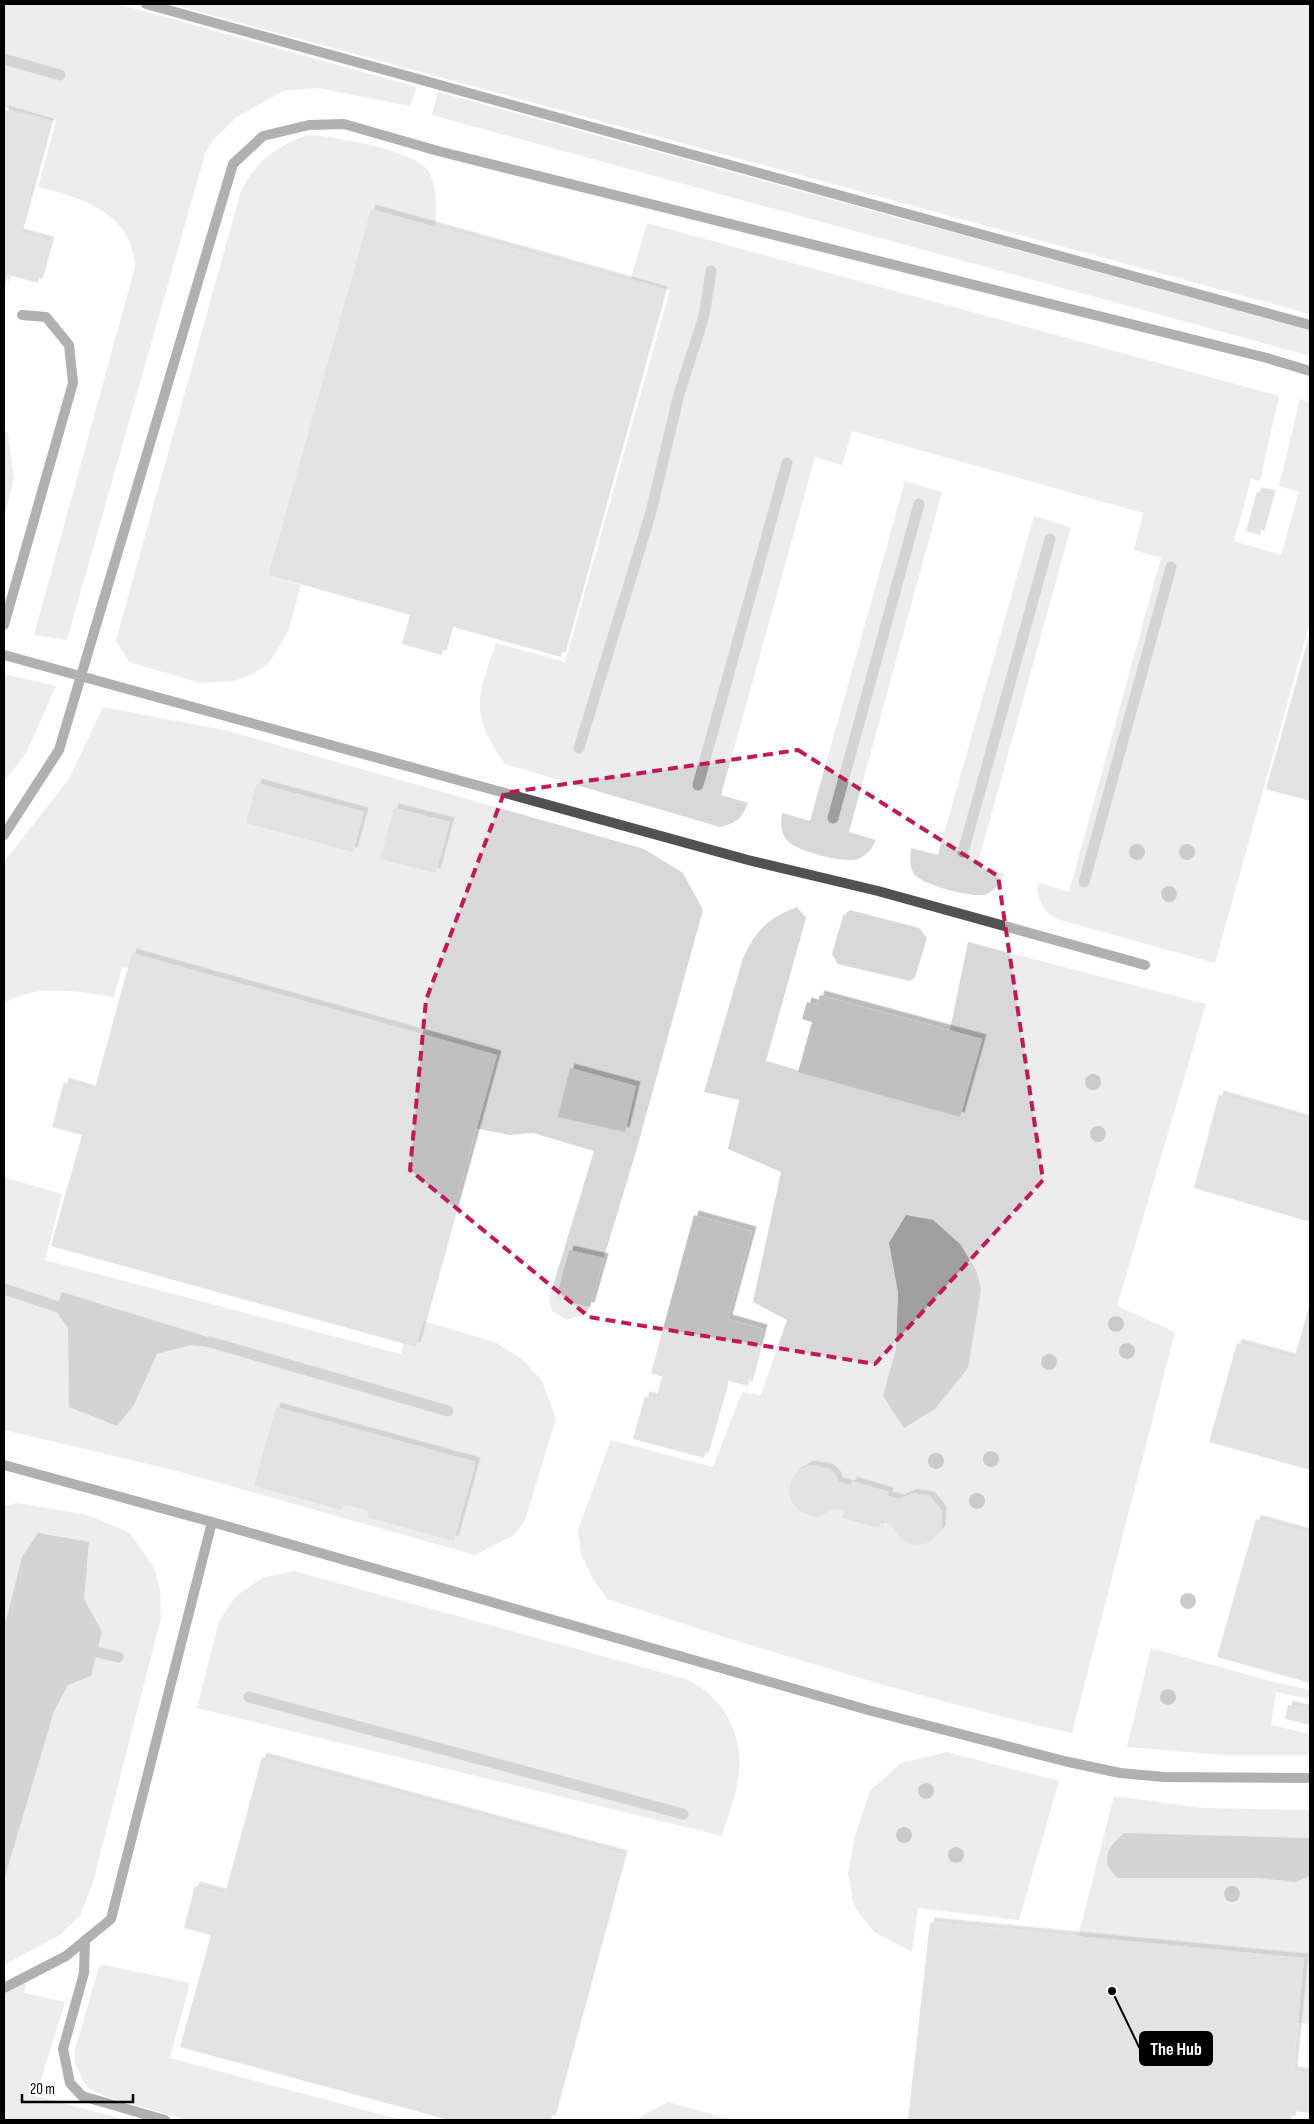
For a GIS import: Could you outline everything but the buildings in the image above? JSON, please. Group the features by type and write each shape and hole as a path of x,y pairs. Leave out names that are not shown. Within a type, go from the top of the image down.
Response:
{"lane":[{"path":"146,4 1310,325"},
{"path":"4,835 59,750 233,164 263,136 309,125 344,124 438,151 1267,358 1310,371"},
{"path":"4,624 73,383 69,345 46,317 22,315"},
{"path":"4,655 748,860 878,891 1145,964"},
{"path":"4,1465 212,1522 868,1710 1064,1761 1120,1773 1164,1777 1310,1778"},
{"path":"4,1988 66,1956 111,1919 212,1522"},
{"path":"85,1940 84,1973 63,2049 70,2083 82,2096 165,2120"}],"highlighted area":[{"path":"798,750 998,876 1043,1180 875,1364 589,1317 410,1170 426,1000 504,793"}],"shaded area":[{"path":"4,4 118,4 417,87 410,106 317,88 283,91 237,117 212,141 205,154 67,640 34,635 135,267 132,249 125,234 115,221 87,203 71,196 38,187 56,121 4,107"},
{"path":"171,4 1310,4 1310,314"},
{"path":"438,92 1310,330 1310,356 432,115"},
{"path":"307,135 354,141 374,146 393,151 423,165 430,174 434,186 435,227 371,210 268,575 301,585 288,632 269,663 254,673 235,681 200,683 129,662 116,640 241,191 253,171 268,156 286,144"},
{"path":"647,223 1279,396 1260,481 1251,479 1234,541 1281,555 1299,492 1279,486 1300,399 1310,402 1310,622 1215,963 1056,919 1043,906 1037,888 1040,883 1069,892 1161,558 1134,550 1143,513 852,431 842,465 815,457 721,795 748,803 738,819 731,824 720,827 505,764 493,746 481,718 480,705 484,678 496,643 565,662 670,290 631,278"},
{"path":"4,427 8,434 14,479 4,518"},
{"path":"905,481 942,492 849,832 876,840 867,853 858,859 843,860 809,852 791,844 784,836 782,830 782,813 810,821"},
{"path":"1034,516 1071,527 977,866 1005,874 995,888 987,894 971,895 949,890 919,878 912,871 911,848 938,855"},
{"path":"4,674 56,686 26,753 4,782"},
{"path":"103,707 224,730 644,849 683,873 703,910 635,1155 587,1313 567,1320 552,1311 549,1299 594,1151 533,1133 509,1135 461,1125 478,1061 122,967 114,997 72,991 44,991 30,993 4,1003 4,862 69,779"},
{"path":"797,907 806,918 766,1061 960,1117 950,1030 968,942 1206,1004 1117,1306 1175,1332 1072,1733 896,1688 780,1654 607,1599 593,1579 581,1554 578,1530 611,1440 713,1467 742,1392 761,1395 787,1320 753,1302 781,1172 728,1149 739,1100 704,1092 743,958 753,939 764,926 778,916","holes":["889,1243 935,1409 883,1396 896,1348 898,1293"]},
{"path":"850,910 919,928 927,938 915,977 910,981 838,964 832,954 843,916"},
{"path":"4,1177 62,1194 45,1260 401,1354 410,1317 495,1342 522,1359 542,1381 556,1419 525,1520 514,1535 475,1555 173,1470 4,1430"},
{"path":"906,1215 933,1220 960,1244 977,1272 981,1290 968,1368 935,1409 904,1428 883,1396 896,1348 898,1293 889,1243"},
{"path":"62,1292 211,1338 208,1347 191,1345 157,1354 134,1405 117,1426 69,1407 68,1328 56,1311"},
{"path":"17,1503 88,1515 130,1533 154,1568 160,1590 161,1618 93,1882 80,1916 60,1935 4,1965 4,1506"},
{"path":"38,1533 89,1542 84,1599 102,1632 91,1676 68,1685 54,1711 4,1880 4,1629 22,1557"},
{"path":"294,1571 686,1679 699,1686 720,1705 728,1717 737,1743 739,1757 738,1780 722,1836 197,1708 219,1621 236,1596 262,1578"},
{"path":"1151,1648 1310,1690 1310,1699 1276,1692 1271,1725 1310,1734 1310,1755 1223,1755 1127,1747"},
{"path":"947,1752 1059,1781 1019,1920 918,1908 912,1952 874,1932 854,1906 848,1873 855,1836 870,1791 901,1763"},
{"path":"1114,1796 1203,1808 1310,1810 1310,2024 1298,2023 1304,1958 1078,1937"},
{"path":"1124,1833 1310,1838 1310,1876 1296,1882 1257,1878 1118,1878 1108,1866 1107,1854"},
{"path":"100,1964 190,1983 170,2058 402,2120 187,2120 107,2097 91,2090 85,2084 75,2064 75,2049"},
{"path":"26,1982 24,1993 65,2002 36,2096 127,2120 4,2120 4,1994"},
{"path":"668,2102 733,2120 634,2120"}],"waterway":[{"path":"4,59 60,75"},
{"path":"579,748 651,512 679,394 704,316 711,271"},
{"path":"698,785 787,463"},
{"path":"833,818 919,504"},
{"path":"963,852 1050,539"},
{"path":"1084,882 1171,567"},
{"path":"4,1289 58,1307"},
{"path":"210,1342 448,1411"},
{"path":"96,1652 118,1657"},
{"path":"249,1697 683,1814"}],"place":[{"name":"The Hub","path":"1112,1991"}]}
